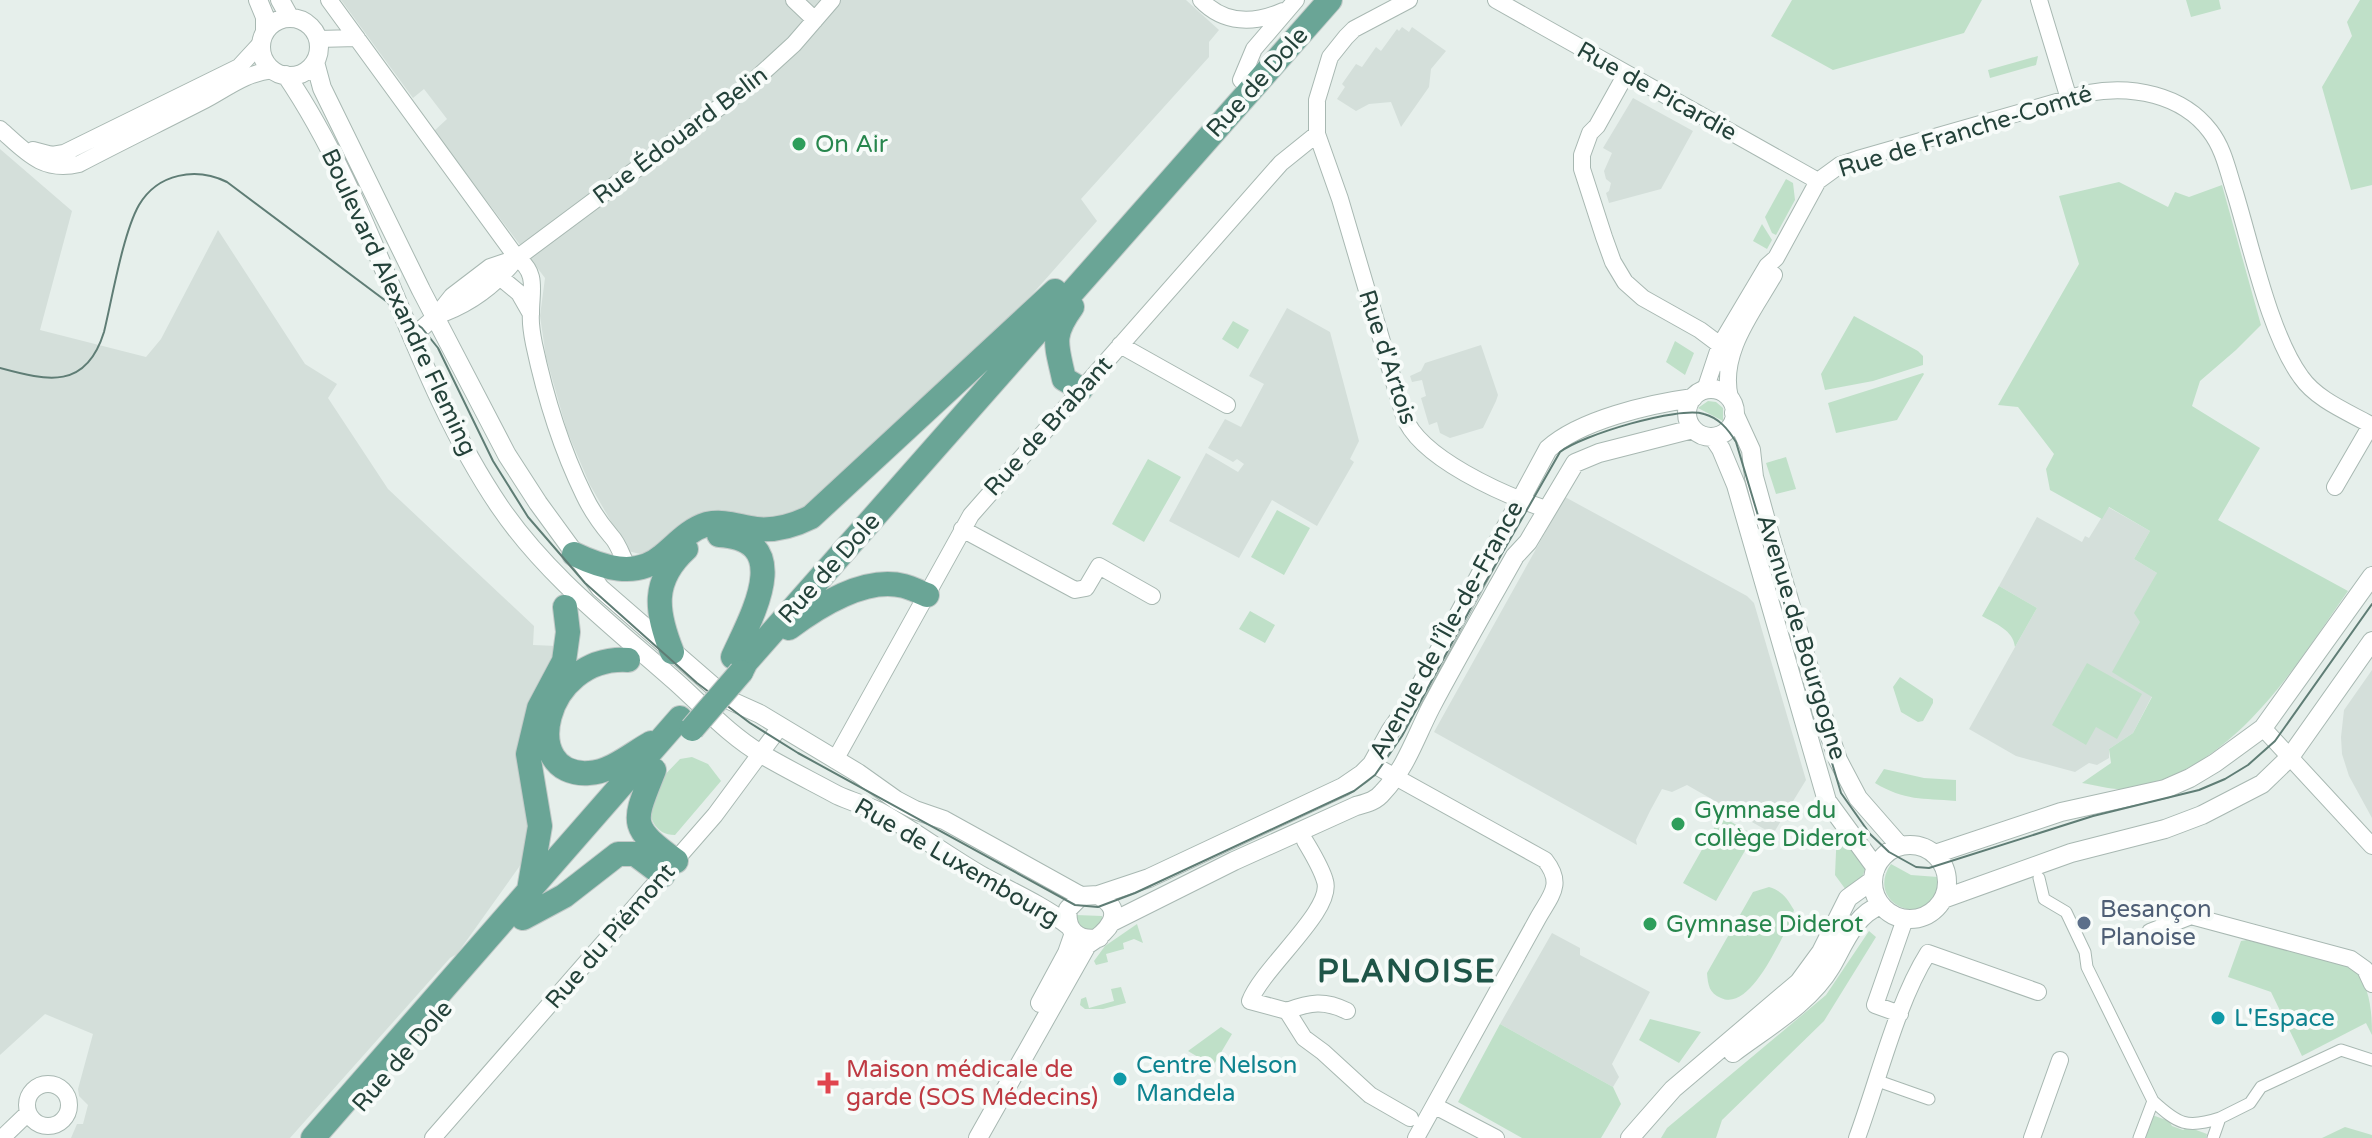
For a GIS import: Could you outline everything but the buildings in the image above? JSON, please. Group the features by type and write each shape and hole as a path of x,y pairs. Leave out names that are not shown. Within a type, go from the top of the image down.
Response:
{"main road":[{"name":"Rue de Dole","path":"313,1138 529,892 1120,238 1330,0"},
{"name":"Rue de Dole","path":"737,663 1241,80 1299,3"},
{"path":"1081,389 1064,379 1056,354 1056,340 1064,318 1120,238"},
{"path":"574,554 599,566 628,568 654,562 686,535 708,524 731,523 769,530 784,528 811,517 1057,290"},
{"path":"662,657 659,613 662,585 667,572 695,542 707,536 734,536 755,551 764,569 761,593 737,663"},
{"path":"737,663 845,593 890,584 908,586 927,595"},
{"path":"529,892 540,826 528,754 539,708 564,661 568,632 565,607"},
{"path":"628,660 595,664 560,693 546,725 555,759 577,772 590,773 610,766 680,727"},
{"name":"Rue de Dole","path":"330,1138 654,770 680,727"},
{"path":"654,770 639,806 638,824 642,834 670,868"},
{"path":"523,918 564,896 618,854 635,854 670,868"}],"street":[{"path":"258,0 265,17 263,57 279,72"},
{"path":"280,0 290,18"},
{"path":"329,0 517,258 526,264 534,282 531,314 536,355 567,459 604,531 611,536 628,568"},
{"path":"794,0 815,20"},
{"name":"Rue Édouard Belin","path":"413,336 436,316 452,296 490,267 517,258 738,95 772,65 832,0"},
{"name":"Rue de Dole","path":"1201,0 1214,11 1239,20 1262,19 1299,3"},
{"path":"1317,134 1317,100 1330,57 1354,29 1380,7 1409,0"},
{"name":"Rue de Picardie","path":"1496,0 1818,181"},
{"path":"2039,0 2069,99"},
{"path":"0,129 31,158 55,167 79,164 258,71 302,73 315,62 318,39 308,23 290,18 280,20 239,67 64,153 39,153 13,141"},
{"path":"318,39 357,38"},
{"name":"Boulevard Alexandre Fleming","path":"315,62 322,88 507,455 600,588 713,716 761,754"},
{"name":"Boulevard Alexandre Fleming","path":"279,72 324,141 355,203 378,250 425,367 476,467 532,549 578,596 662,657 729,700 780,727"},
{"path":"1626,74 1590,133 1582,155 1582,169 1604,237 1613,262 1625,282 1643,298 1720,345 1728,369"},
{"name":"Rue de Franche-Comté","path":"1818,181 1840,165 2114,88 2137,90 2165,99 2194,115 2209,130 2225,162 2271,314 2291,362 2301,378 2321,396 2371,425 2367,444 2335,487"},
{"path":"117,145 122,125"},
{"name":"Rue de Brabant","path":"835,760 962,529 982,501 1281,163 1317,134"},
{"name":"Rue d'Artois","path":"1317,134 1340,199 1406,423 1428,449 1503,494 1546,509"},
{"name":"Avenue de Bourgogne","path":"1699,394 1720,345 1767,266 1776,258 1818,181"},
{"path":"436,316 461,308 501,278 517,258"},
{"name":"Avenue de Bourgogne","path":"1776,258 1777,270 1736,344 1728,369 1732,406 1751,450 1754,477 1770,535 1838,760 1858,798 1900,846"},
{"path":"501,278 519,293 531,314"},
{"path":"1120,345 1227,405"},
{"path":"1716,390 1732,406 1728,429 1713,437 1704,436 1693,429 1687,411 1699,394 1716,390"},
{"name":"Avenue de l’Île-de-France","path":"1089,896 1149,878 1299,810 1362,774 1372,764 1413,699 1548,449 1572,431 1699,394"},
{"name":"Avenue de l’Île-de-France","path":"1112,922 1234,861 1373,801 1396,777 1515,556 1528,542 1575,463 1599,453 1693,429"},
{"name":"Avenue de Bourgogne","path":"1713,437 1736,485 1827,801 1874,874"},
{"path":"962,529 1075,590 1086,588 1099,566 1152,596"},
{"path":"532,549 565,607"},
{"path":"1935,854 2061,812 2165,789 2203,771 2263,728 2372,576"},
{"path":"1943,899 2071,853 2165,829 2202,815 2262,784 2290,757 2372,641"},
{"path":"628,660 662,657"},
{"name":"Rue de Luxembourg","path":"780,727 915,810 944,820 1089,896"},
{"name":"Rue du Piémont","path":"433,1138 670,868 780,727"},
{"path":"2263,728 2372,846"},
{"name":"Rue de Luxembourg","path":"761,754 839,796 878,811 1071,929"},
{"path":"1372,764 1545,860 1555,872 1556,879 1556,885 1416,1138"},
{"path":"1305,841 1326,882 1325,896 1307,926 1264,975 1250,1001 1287,1011 1304,1038 1370,1095 1410,1118"},
{"path":"1630,1138 1673,1089 1799,982 1821,952 1848,898 1874,874 1884,856 1900,846 1924,848 1935,854 1946,871 1947,890 1943,899 1927,915 1905,919 1887,912 1881,905 1874,889 1874,874"},
{"path":"2039,878 2044,899 2066,912 2085,952 2087,967 2153,1101 2174,1120 2196,1125 2220,1118 2250,1103 2261,1087 2341,1050 2372,1060"},
{"path":"966,1138 1060,966 1071,929 1068,909 1089,896 1109,904 1112,922 1105,934 1087,945 978,1138"},
{"path":"1650,1113 1812,991 1830,970 1849,932 1881,905"},
{"path":"2150,932 2191,916 2351,959 2365,969 2372,984"},
{"path":"1900,1014 1875,1005 1905,919"},
{"path":"1071,929 1090,940 1099,938"},
{"path":"1857,1138 1900,1014 1916,973 1928,953 2038,992"},
{"path":"1891,964 1916,973"},
{"path":"1287,1011 1314,1002 1347,1011"},
{"path":"2032,1138 2060,1060"},
{"path":"1878,1081 1929,1099"},
{"path":"41,1084 55,1084 66,1093 69,1106 57,1131 37,1123 28,1113 27,1099 41,1084"},
{"path":"2139,1138 2153,1101"},
{"path":"1435,1106 1496,1138"},
{"path":"2,1138 28,1113"},
{"path":"2213,1138 2220,1118"}],"shaded area":[{"path":"341,0 1186,0 1219,30 1209,42 1209,57 1081,199 1097,221 1021,307 800,513 771,524 702,516 648,556 628,551 590,485 567,431 546,357 540,316 545,278 434,131 447,119 424,89 413,98"},
{"path":"1402,27 1409,32 1412,27 1446,51 1431,69 1429,87 1401,127 1391,102 1369,104 1356,111 1337,99 1345,87 1342,84 1356,64 1362,67 1376,47 1381,51 1397,29 1399,31"},
{"path":"1633,98 1693,131 1661,189 1609,203 1606,193 1611,183 1604,171 1612,153 1603,148"},
{"path":"0,149 72,211 40,330 146,357 161,339 218,230 305,364 337,384 328,398 388,489 534,626 533,645 557,646 551,668 524,860 457,954 450,958 290,1138 71,1138 77,1124 83,1124 88,1105 79,1096 78,1089 93,1034 45,1014 0,1055"},
{"path":"1287,308 1330,332 1359,441 1350,459 1354,462 1317,526 1272,500 1239,558 1169,521 1206,453 1238,472 1244,464 1237,459 1233,462 1208,448 1225,419 1241,427 1264,384 1249,376"},
{"path":"1481,345 1498,395 1496,401 1483,428 1450,438 1440,433 1437,422 1429,425 1421,398 1426,396 1422,380 1412,382 1410,376 1421,371 1425,363"},
{"path":"1565,497 1747,596 1754,603 1806,780 1773,834 1687,785 1672,792 1662,789 1636,840 1637,845 1434,732"},
{"path":"2108,507 2150,531 2134,559 2157,573 2141,622 2152,696 2133,733 2109,749 2109,758 2097,765 2089,763 2075,772 2016,756 1969,729 2037,608 1999,586 2037,517 2082,542 2085,536 2089,538"},
{"path":"2372,670 2372,818 2349,776 2342,754 2341,737 2344,710"},
{"path":"1552,933 1580,948 1580,955 1650,992 1612,1064 1619,1077 1613,1087 1500,1024"}],"green space":[{"path":"1792,0 1982,0 1964,33 1833,70 1771,36"},
{"path":"2186,0 2219,0 2221,9 2191,17"},
{"path":"2360,0 2372,0 2372,185 2351,190 2322,87 2352,36 2347,22"},
{"path":"2038,56 2036,65 1990,78 1988,70"},
{"path":"1786,179 1793,183 1795,200 1776,235 1765,217"},
{"path":"2119,182 2168,207 2175,192 2189,197 2222,185 2261,325 2200,381 2192,406 2260,448 2218,520 2348,591 2281,685 2227,741 2197,763 2163,779 2125,789 2082,783 2111,763 2109,749 2133,733 2152,697 2112,672 2140,622 2134,613 2157,573 2134,559 2150,531 2109,507 2102,519 2050,490 2046,469 2054,454 2018,407 1998,405 2079,264 2059,196"},
{"path":"1762,224 1772,240 1767,249 1753,241"},
{"path":"1854,316 1918,351 1923,356 1923,365 1873,381 1825,390 1821,374"},
{"path":"1233,321 1249,330 1238,349 1222,339"},
{"path":"1675,341 1694,353 1685,375 1666,362"},
{"path":"1923,373 1897,420 1836,433 1828,403"},
{"path":"1708,401 1716,402 1723,408 1723,421 1698,408"},
{"path":"1786,457 1796,489 1776,494 1766,463"},
{"path":"1148,459 1181,477 1144,542 1112,524"},
{"path":"1277,510 1310,528 1284,575 1251,557"},
{"path":"1999,586 2037,608 2015,647 2007,632 1982,616"},
{"path":"1250,611 1275,625 1265,643 1239,629"},
{"path":"2087,663 2142,694 2117,739 2096,727 2086,745 2052,725"},
{"path":"1900,677 1933,699 1923,721 1918,722 1901,712 1893,687"},
{"path":"692,757 708,764 721,781 675,835 665,833 653,822 650,813 652,795 680,759"},
{"path":"1884,769 1924,778 1956,780 1956,801 1914,798 1886,789 1875,783"},
{"path":"1721,816 1754,835 1716,901 1683,883"},
{"path":"1837,829 1866,867 1862,877 1846,890 1835,875"},
{"path":"1891,864 1911,875 1938,877 1935,893 1926,905 1916,910 1907,909 1892,901 1887,895 1884,880"},
{"path":"1769,887 1781,893 1794,910 1791,921 1753,985 1732,1000 1721,998 1710,988 1707,973 1753,892"},
{"path":"1076,915 1102,916 1102,920 1093,930 1084,930 1077,923"},
{"path":"1137,924 1143,943 1134,939 1123,943 1124,949 1106,954 1108,962 1096,965 1094,961 1105,946"},
{"path":"1869,931 1876,937 1824,1021 1722,1120 1716,1138 1661,1138 1667,1128 1826,995"},
{"path":"2241,941 2352,966 2363,981 2369,998 2372,1035 2366,1023 2302,1056 2271,992 2228,977"},
{"path":"1121,987 1126,1003 1103,1009 1085,1009 1080,1005 1081,999 1086,997 1089,1008 1114,1001 1111,989"},
{"path":"1650,1019 1701,1032 1679,1063 1639,1040"},
{"path":"1500,1024 1613,1087 1621,1104 1601,1138 1522,1138 1458,1102"},
{"path":"1221,1027 1232,1034 1213,1066 1188,1051"},
{"path":"2152,1115 2183,1130 2188,1127 2207,1134 2206,1138 2144,1138"},
{"path":"2345,1127 2372,1135 2372,1138 2322,1138"}],"tram line":[{"path":"0,368 49,378 63,377 87,364 104,332 133,217 147,194 167,180 191,174 227,182 422,328 438,348 493,461 528,517 585,583 697,683 750,723 798,753 1075,905 1098,907 1135,893 1354,791 1375,775 1402,736 1560,452 1588,438 1653,418 1704,414 1723,425 1736,442 1841,793 1870,834 1889,852 1916,867 1929,868 2093,816 2199,790 2225,779 2248,765 2275,741 2372,604"}],"place":[{"name":"On Air","path":"799,144"},
{"name":"Gymnase du collège Diderot","path":"1678,824"},
{"name":"Besançon Planoise","path":"2084,923"},
{"name":"Gymnase Diderot","path":"1650,924"},
{"name":"L'Espace","path":"2218,1018"},
{"name":"Centre Nelson Mandela","path":"1120,1079"},
{"name":"Maison médicale de garde (SOS Médecins)","path":"828,1083"}],"district":[{"name":"PLANOISE","path":"1407,971"}]}
